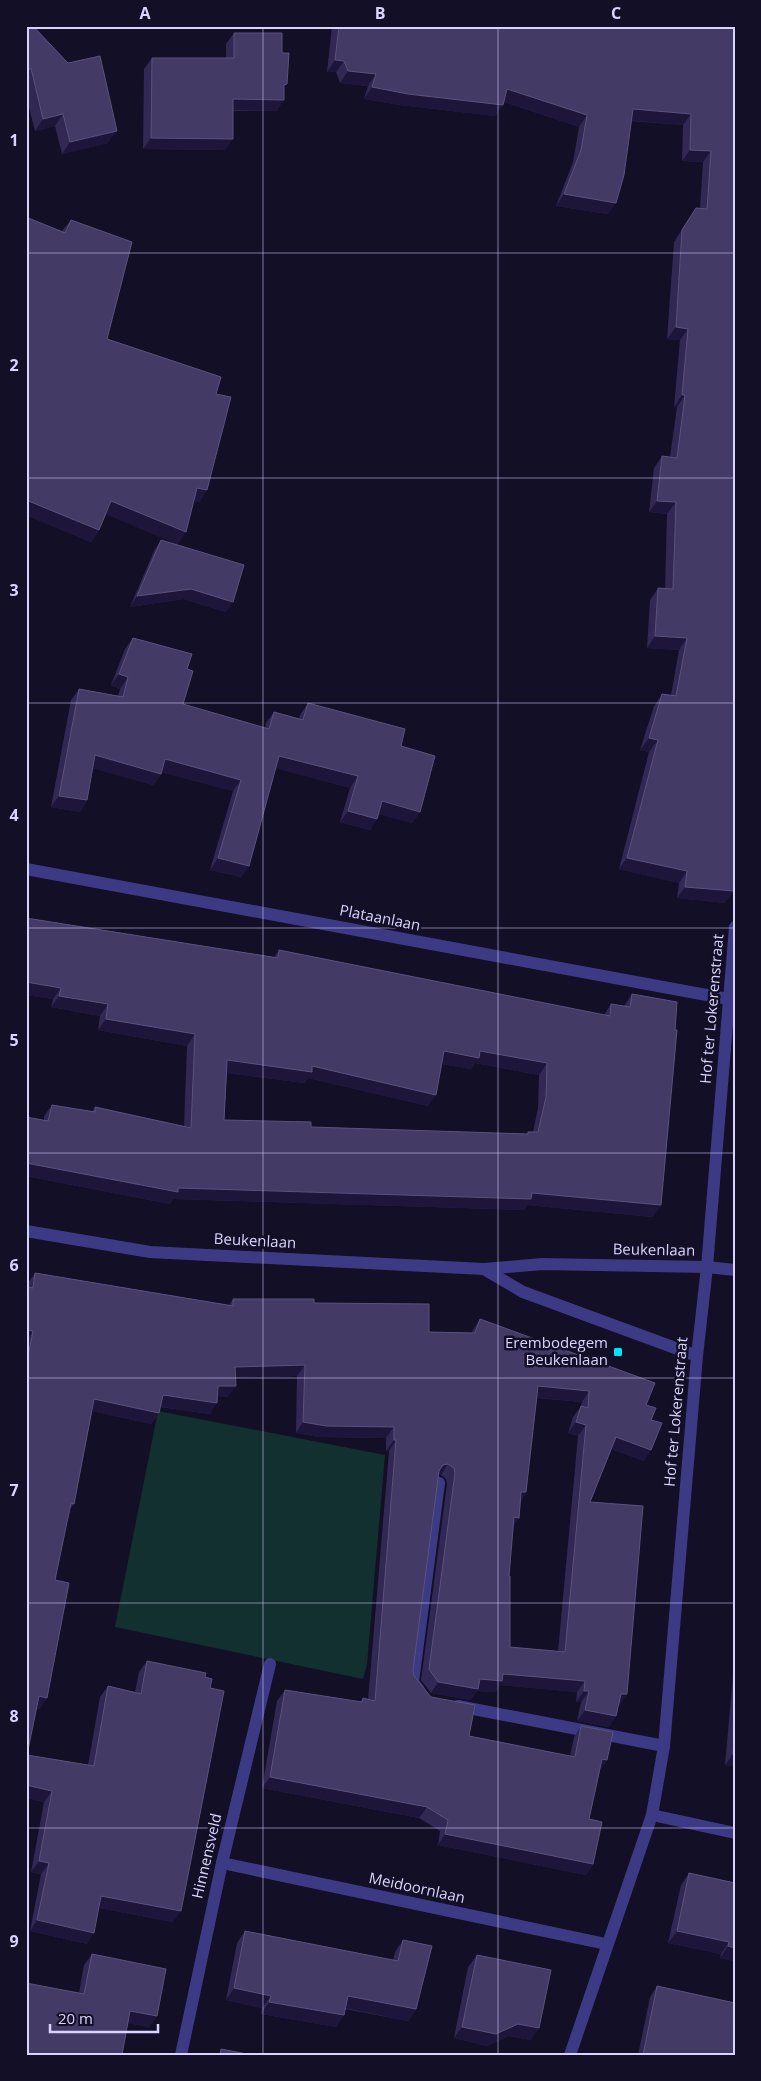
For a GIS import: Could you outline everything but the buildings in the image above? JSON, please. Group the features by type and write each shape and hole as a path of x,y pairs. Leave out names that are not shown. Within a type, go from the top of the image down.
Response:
{"street":[{"name":"Plataanlaan","path":"26,869 728,1000"},
{"name":"Hof ter Lokerenstraat","path":"652,1815 664,1746 735,927"},
{"name":"Beukenlaan","path":"26,1231 150,1252 484,1269 542,1264 707,1267 735,1270"},
{"name":"Beukenlaan","path":"484,1269 523,1292 697,1356"},
{"path":"426,1700 413,1682 439,1484"},
{"name":"Hinnensveld","path":"181,2055 222,1863 270,1664"},
{"path":"445,1704 664,1746"},
{"path":"570,2055 606,1944 652,1815 735,1833"},
{"name":"Meidoornlaan","path":"222,1863 606,1944"}],"green space":[{"path":"158,1411 385,1455 367,1664 363,1679 115,1627"}],"place":[{"name":"Erembodegem Beukenlaan","path":"618,1352"}]}
